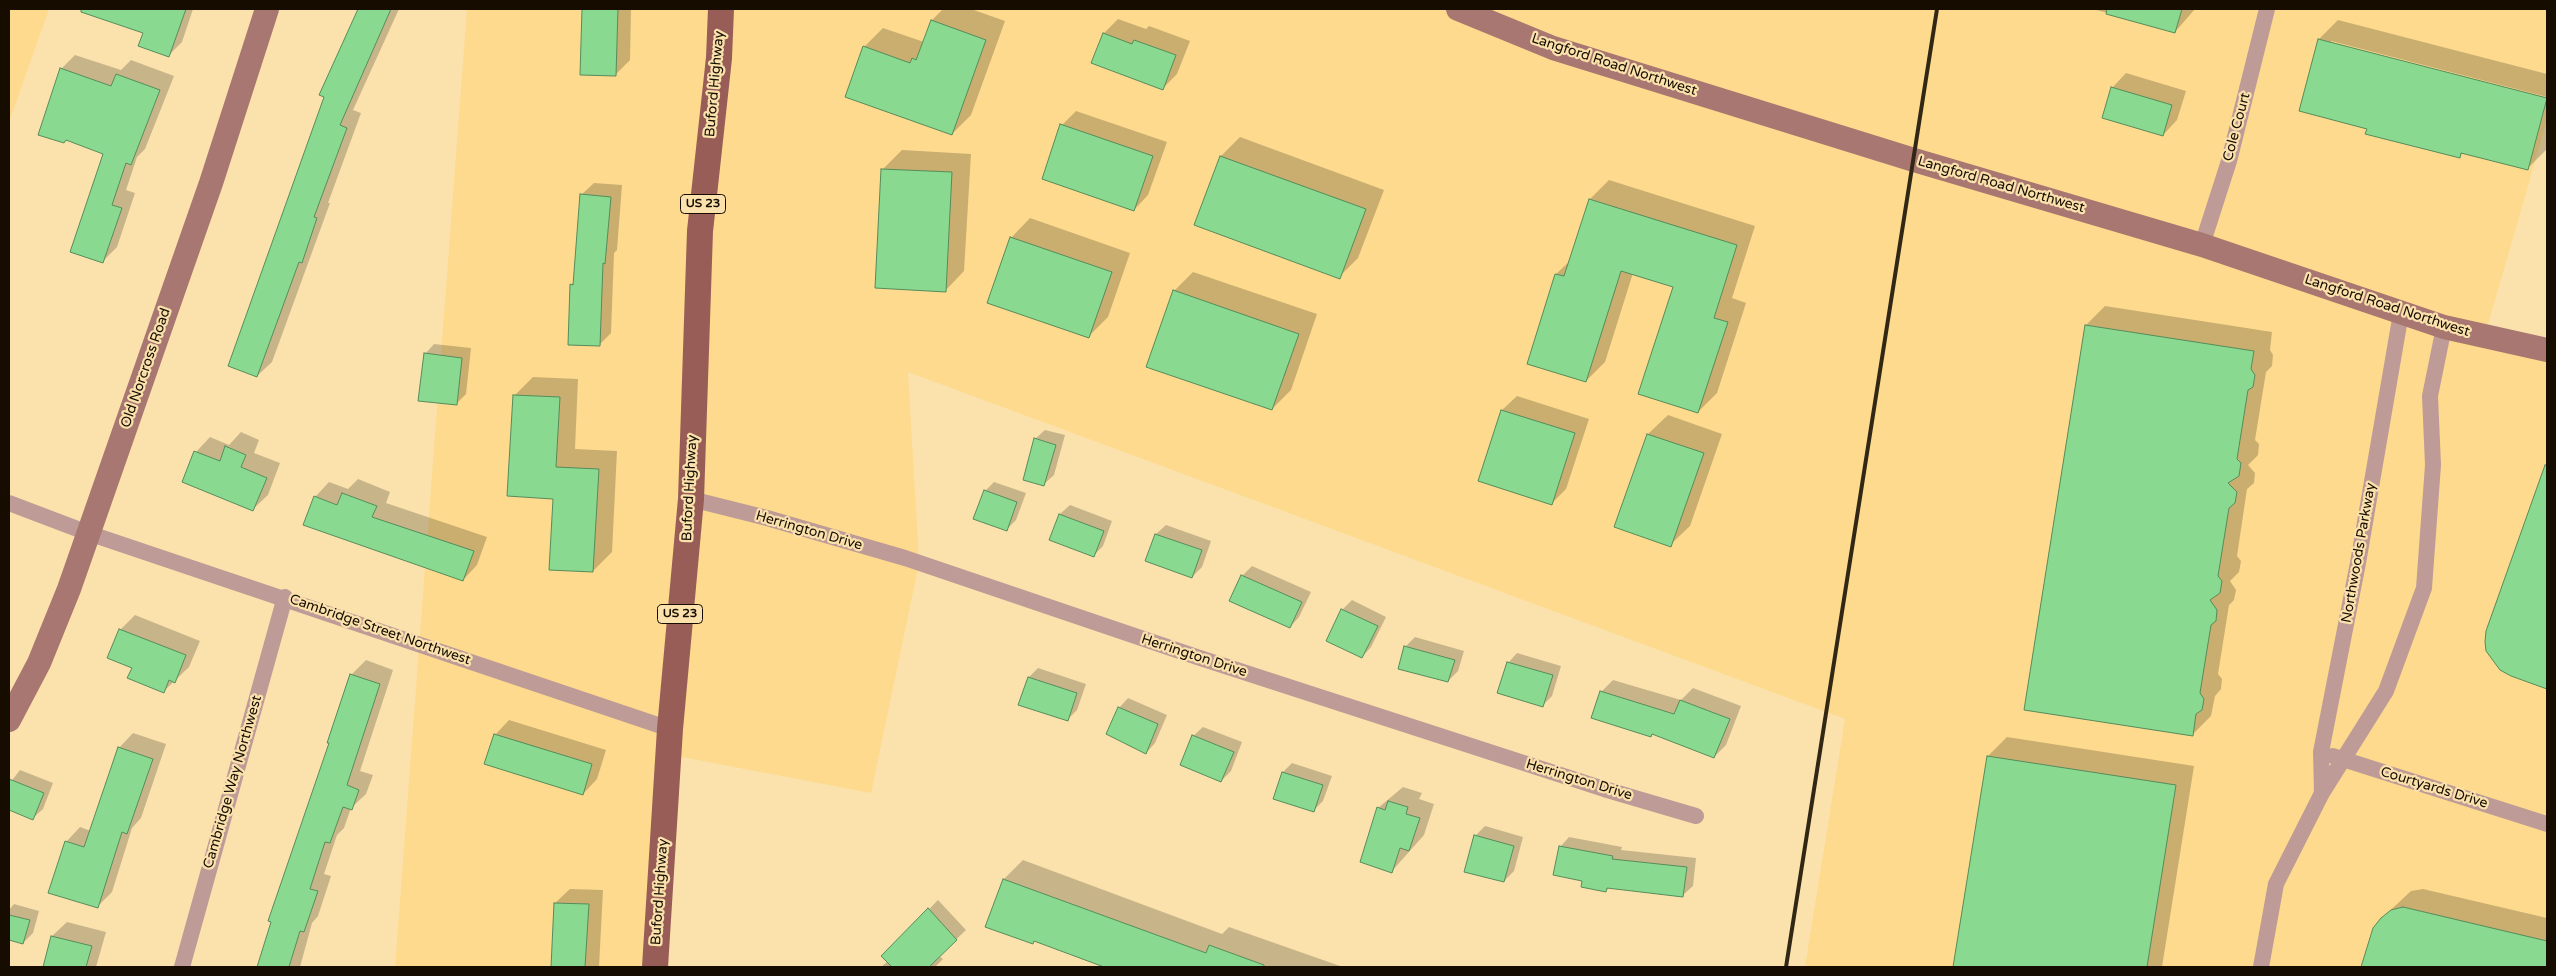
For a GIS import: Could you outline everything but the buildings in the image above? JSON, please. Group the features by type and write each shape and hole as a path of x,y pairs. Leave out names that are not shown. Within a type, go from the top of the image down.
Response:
{"main road":[{"name":"Buford Highway","path":"655,967 670,729 691,499 700,231 719,58 721,9"}],"street":[{"name":"Old Norcross Road","path":"9,720 39,663 69,589 211,183 267,9"},
{"name":"Langford Road Northwest","path":"1458,9 1553,48 1914,160 2202,244 2444,327 2547,350"},
{"name":"Cole Court","path":"2202,244 2229,161 2267,9"},
{"name":"Northwoods Parkway","path":"2322,793 2321,752 2358,563 2401,313"},
{"name":"Northwoods Parkway","path":"2261,967 2276,884 2322,793 2386,691 2424,588 2433,466 2430,396 2444,327"},
{"name":"Herrington Drive","path":"691,499 767,518 905,558 1197,657 1604,789 1696,816"},
{"name":"Cambridge Street Northwest","path":"9,503 88,533 285,597 670,729"},
{"name":"Cambridge Way Northwest","path":"182,967 285,597"},
{"name":"Courtyards Drive","path":"2321,752 2547,824"}],"shaded area":[{"path":"9,9 49,9 9,122"},
{"path":"467,9 2547,9 2547,120 2484,338 2547,358 2547,967 1805,967 1845,719 908,372 919,563 871,793 666,754 644,967 395,967"}],"railway":[{"path":"1786,967 1937,9"}]}
